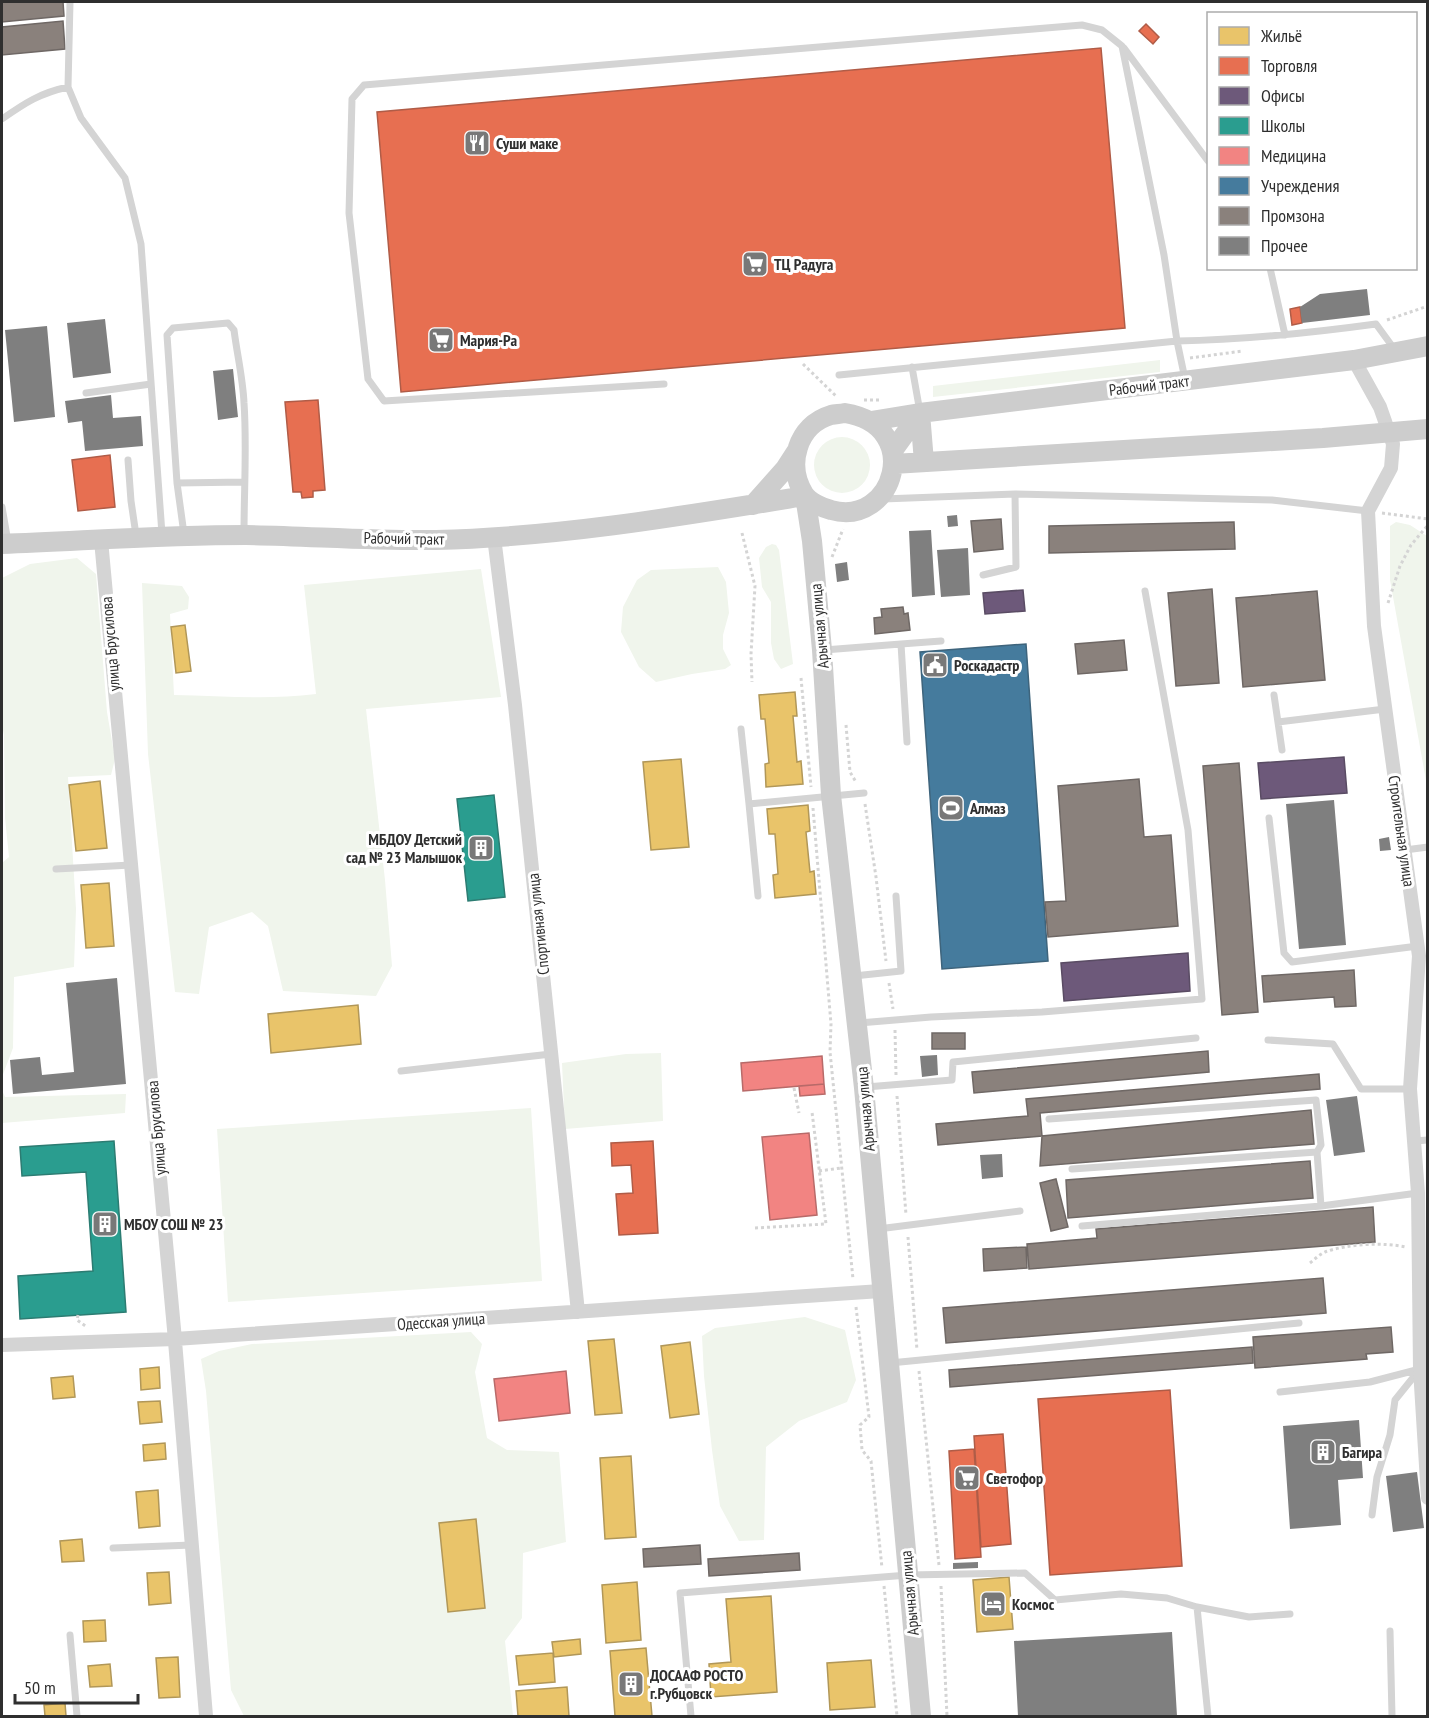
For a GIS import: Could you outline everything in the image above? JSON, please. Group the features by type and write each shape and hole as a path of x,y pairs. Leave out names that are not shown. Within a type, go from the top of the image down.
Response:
{"main road":[{"name":"Рабочий тракт","path":"753,505 785,469 808,429 819,420 831,415 845,413 858,415 871,421 1354,360 1428,346"},
{"path":"893,458 921,413"},
{"path":"921,413 924,462"},
{"path":"796,452 795,466 805,496 824,508 837,512 851,512 865,507 878,499 886,489 891,477 893,458 888,440 871,421"},
{"path":"893,458 924,462 1323,438 1428,429"},
{"name":"Рабочий тракт","path":"5,544 136,537 244,535 435,540 494,537 580,530 805,496"},
{"name":"Арычная улица","path":"805,496 812,541 822,650 821,796 851,976 864,1088 921,1716"},
{"path":"812,541 837,512"}],"street":[{"path":"1354,360 1380,407 1393,444 1391,468 1368,511"},
{"name":"Строительная улица","path":"1368,511 1374,626 1419,956 1410,1089 1421,1141 1418,1193 1424,1318 1420,1369 1428,1498"},
{"name":"Спортивная улица","path":"494,537 515,705 578,1312"},
{"name":"улица Брусилова","path":"101,540 175,1339 206,1716"},
{"name":"Одесская улица","path":"2,1345 175,1339 881,1291"}],"lane":[{"path":"70,2 68,87 81,118 125,178 141,244 163,537"},
{"path":"664,384 384,402 368,379 349,213 352,99 364,85 1082,25 1102,30 1122,46 1207,158"},
{"path":"1122,46 1164,255 1177,340 1186,381"},
{"path":"2,119 23,104 48,92 68,87"},
{"path":"1270,270 1285,335"},
{"path":"184,537 177,483 167,335 172,328 228,323 234,330 244,402 244,535"},
{"path":"839,375 1177,340 1216,340 1285,335 1376,324 1397,353"},
{"path":"912,367 921,413"},
{"path":"86,393 152,384"},
{"path":"128,460 136,537"},
{"path":"177,483 244,482"},
{"path":"983,575 1016,567 1015,494"},
{"path":"878,499 1015,494 1272,500 1368,511"},
{"path":"2,507 5,544"},
{"path":"856,1024 1202,999 1188,830 1145,591"},
{"path":"822,650 941,641"},
{"path":"901,644 906,742"},
{"path":"1274,695 1282,750"},
{"path":"1278,722 1385,709"},
{"path":"741,729 758,896"},
{"path":"749,804 864,793"},
{"path":"1269,818 1284,953 1292,962 1418,946"},
{"path":"1405,850 1428,847"},
{"path":"56,869 131,865"},
{"path":"851,976 901,971 896,896"},
{"path":"864,1088 952,1080 953,1062 1196,1038"},
{"path":"1268,1040 1334,1044 1361,1089 1410,1089"},
{"path":"401,1071 551,1053"},
{"path":"1049,1119 1316,1100 1321,1145 1317,1152 1321,1206"},
{"path":"1072,1169 1317,1152"},
{"path":"1082,1226 1321,1206 1418,1193"},
{"path":"876,1230 1020,1210"},
{"path":"888,1363 1299,1323"},
{"path":"1280,1392 1370,1382 1420,1369"},
{"path":"1372,1515 1377,1477 1390,1435 1395,1400 1420,1369"},
{"path":"113,1548 192,1545"},
{"path":"691,1716 680,1593 908,1575 1025,1573 1055,1600 1121,1594 1167,1598 1197,1607 1249,1617 1290,1614"},
{"path":"1197,1607 1208,1716"},
{"path":"1390,1631 1392,1716"},
{"path":"70,1635 77,1716"}],"path":[{"path":"1376,324 1428,306"},
{"path":"803,364 840,400"},
{"path":"862,400 884,400"},
{"path":"1368,511 1428,519"},
{"path":"1374,626 1385,613 1400,566 1411,545 1428,525"},
{"path":"742,533 755,586 750,654 752,681"},
{"path":"801,678 821,796 831,1024 830,1052 868,1417 860,1425 862,1450 871,1461 897,1716"},
{"path":"794,1088 799,1113"},
{"path":"755,1228 826,1224 812,1112"},
{"path":"819,1171 841,1168"},
{"path":"1310,1263 1323,1253 1345,1247 1391,1244 1419,1250"},
{"path":"940,1574 947,1716"}],"shaded area":[{"path":"1160,360 1160,372 933,397 933,386"},
{"path":"842,437 853,439 862,445 868,454 870,465 868,476 862,485 853,491 842,493 831,491 822,485 816,476 814,465 816,454 822,445 831,439"},
{"path":"1396,522 1410,525 1427,536 1427,786 1390,580 1390,526"},
{"path":"776,545 779,550 793,664 781,669 774,659 771,643 771,602 762,587 759,558 766,547"},
{"path":"77,558 96,574 107,712 115,759 111,775 68,777 76,909 74,967 14,977 13,1048 2,1077 2,863 9,857 5,818 2,725 2,578 30,564"},
{"path":"718,567 726,582 729,613 723,635 723,649 731,665 725,669 656,682 639,667 621,632 623,607 637,580 651,570"},
{"path":"481,569 501,697 366,709 392,966 376,996 283,991 268,926 252,912 209,927 199,994 175,992 148,754 142,583 182,586 189,597 188,609 170,614 174,695 281,697 316,694 304,585"},
{"path":"661,1053 663,1121 565,1129 562,1063 626,1054"},
{"path":"2,1090 5,1097 126,1094 125,1113 2,1123"},
{"path":"531,1108 542,1281 228,1302 217,1129"},
{"path":"805,1317 845,1330 856,1380 847,1402 799,1421 766,1447 764,1540 739,1541 720,1506 704,1376 702,1336 715,1328"},
{"path":"471,1332 482,1344 475,1372 487,1438 507,1450 559,1452 566,1542 523,1553 522,1618 505,1641 513,1716 244,1716 231,1690 206,1391 201,1359 219,1351 252,1344"}],"building: Жильё":[{"path":"185,625 191,671 176,673 171,627"},
{"path":"795,692 797,716 793,716 797,762 801,761 803,784 766,787 765,764 769,763 765,719 761,719 759,695"},
{"path":"681,759 689,847 651,850 643,762"},
{"path":"100,781 107,848 76,851 69,785"},
{"path":"808,805 810,831 806,832 810,872 814,871 816,894 775,898 773,875 778,874 775,834 769,834 767,809"},
{"path":"109,883 114,946 86,948 81,885"},
{"path":"358,1005 361,1044 271,1053 268,1014"},
{"path":"614,1339 622,1413 595,1415 588,1341"},
{"path":"690,1342 699,1414 670,1418 661,1346"},
{"path":"159,1367 160,1388 141,1390 140,1369"},
{"path":"73,1376 75,1397 53,1399 51,1378"},
{"path":"160,1401 162,1422 140,1424 138,1402"},
{"path":"165,1443 166,1459 144,1461 143,1445"},
{"path":"631,1456 636,1537 605,1539 600,1458"},
{"path":"158,1490 160,1526 139,1528 136,1492"},
{"path":"476,1519 485,1608 448,1612 439,1523"},
{"path":"82,1539 84,1561 62,1562 60,1541"},
{"path":"169,1572 171,1603 149,1605 147,1573"},
{"name":"Космос","path":"1009,1577 1013,1629 977,1632 973,1580"},
{"path":"637,1582 641,1640 606,1643 602,1585"},
{"path":"771,1596 777,1692 711,1697 709,1664 731,1662 726,1599"},
{"path":"105,1620 106,1641 84,1642 83,1621"},
{"path":"580,1639 581,1654 554,1657 552,1642"},
{"name":"ДОСААФ РОСТО г.Рубцовск","path":"646,1648 652,1716 615,1716 610,1651"},
{"path":"553,1653 555,1682 519,1685 516,1656"},
{"path":"178,1657 180,1697 159,1698 156,1658"},
{"path":"871,1660 875,1707 830,1710 827,1663"},
{"path":"110,1664 112,1686 90,1687 88,1666"},
{"path":"567,1687 569,1716 518,1716 516,1691"},
{"path":"65,1703 66,1716 45,1716 44,1705"}],"building: Торговля":[{"path":"1146,24 1159,37 1153,44 1139,31"},
{"name":"ТЦ Радуга","path":"1101,48 1125,328 401,392 377,112"},
{"path":"1300,307 1302,323 1292,325 1290,309"},
{"path":"318,400 325,490 313,491 313,497 302,498 301,492 293,492 285,402"},
{"path":"110,455 115,507 78,511 72,460"},
{"path":"653,1141 658,1233 619,1235 616,1194 633,1193 631,1165 612,1166 611,1143"},
{"path":"1170,1390 1182,1566 1050,1575 1038,1399"},
{"path":"1003,1434 1011,1544 981,1547 974,1436"},
{"path":"974,1449 981,1557 955,1559 949,1451"}],"building: Офисы":[{"path":"1023,590 1025,611 985,614 983,593"},
{"path":"1344,757 1347,793 1261,799 1258,763"},
{"path":"1188,953 1190,991 1064,1001 1061,963"}],"building: Школы":[{"name":"МБДОУ Детский сад № 23 Малышок","path":"494,795 505,897 468,901 457,799"},
{"name":"МБОУ СОШ № 23","path":"114,1141 126,1312 20,1319 18,1276 93,1271 86,1172 22,1176 20,1147"}],"building: Медицина":[{"path":"822,1056 824,1084 743,1091 741,1063"},
{"path":"824,1084 825,1094 800,1096 799,1086"},
{"path":"809,1133 817,1215 770,1220 762,1137"},
{"path":"566,1371 570,1413 499,1421 494,1379"}],"building: Учреждения":[{"path":"1026,644 1048,961 942,969 920,652"}],"building: Промзона":[{"path":"2,2 63,2 64,16 2,22"},
{"path":"63,21 65,49 2,55 2,27"},
{"path":"1001,519 1003,549 974,552 971,521"},
{"path":"1234,522 1235,549 1049,553 1049,526"},
{"path":"1212,589 1219,683 1176,686 1168,593"},
{"path":"1317,591 1325,680 1243,687 1236,598"},
{"path":"903,607 904,614 908,613 910,630 875,634 874,618 882,617 881,609"},
{"path":"1124,640 1127,670 1078,674 1075,644"},
{"path":"1239,763 1258,1012 1222,1015 1203,766"},
{"path":"1139,779 1144,837 1171,835 1178,926 1048,937 1045,902 1066,901 1058,786"},
{"path":"1354,970 1356,1006 1335,1007 1334,997 1264,1002 1262,976"},
{"path":"932,1033 965,1033 965,1049 932,1049"},
{"path":"1208,1051 1209,1072 974,1093 972,1072"},
{"path":"1319,1074 1320,1089 1040,1113 1042,1136 938,1145 936,1124 1028,1116 1026,1099"},
{"path":"1311,1110 1314,1144 1040,1166 1042,1136"},
{"path":"1310,1161 1313,1198 1068,1218 1066,1180"},
{"path":"1056,1179 1068,1227 1051,1231 1040,1183"},
{"path":"1373,1207 1375,1242 1029,1269 1027,1244 1097,1238 1096,1229"},
{"path":"1026,1247 1027,1268 984,1271 983,1249"},
{"path":"1323,1278 1326,1313 946,1343 943,1308"},
{"path":"1391,1327 1393,1352 1366,1354 1367,1359 1255,1368 1253,1337"},
{"path":"1252,1347 1253,1363 950,1387 949,1370"},
{"path":"700,1545 701,1564 644,1567 643,1549"},
{"path":"799,1553 800,1570 709,1576 708,1559"}],"building: Прочее":[{"path":"1367,289 1370,315 1302,323 1300,307 1320,294"},
{"path":"105,319 111,373 73,378 67,323"},
{"path":"47,326 55,417 14,422 5,330"},
{"path":"233,369 238,417 218,420 213,371"},
{"path":"111,395 113,418 141,416 143,446 85,451 82,421 68,423 65,401"},
{"path":"957,515 958,526 948,527 947,516"},
{"path":"931,530 935,595 912,597 909,531"},
{"path":"968,548 970,595 941,597 937,550"},
{"path":"847,562 849,580 837,582 835,564"},
{"path":"1334,800 1346,945 1299,949 1286,804"},
{"path":"1389,837 1391,850 1380,851 1379,839"},
{"path":"117,978 126,1084 13,1094 10,1060 40,1057 42,1075 74,1072 66,983"},
{"path":"937,1055 938,1075 922,1077 920,1056"},
{"path":"1357,1096 1365,1152 1334,1156 1326,1100"},
{"path":"1002,1154 1003,1177 982,1179 980,1155"},
{"name":"Багира","path":"1359,1420 1363,1478 1338,1480 1341,1525 1290,1529 1283,1426"},
{"path":"1417,1472 1424,1528 1393,1532 1386,1476"},
{"path":"978,1562 978,1568 953,1569 953,1563"},
{"path":"1172,1632 1177,1716 1018,1716 1014,1641"}],"place":[{"name":"Суши маке","path":"477,143"},
{"name":"ТЦ Радуга","path":"755,264"},
{"name":"Мария-Ра","path":"441,340"},
{"name":"Роскадастр","path":"935,665"},
{"name":"Алмаз","path":"951,808"},
{"name":"МБДОУ Детский сад № 23 Малышок","path":"481,848"},
{"name":"МБОУ СОШ № 23","path":"105,1224"},
{"name":"Багира","path":"1323,1452"},
{"name":"Светофор","path":"967,1478"},
{"name":"Космос","path":"993,1604"},
{"name":"ДОСААФ РОСТО г.Рубцовск","path":"631,1684"}]}
